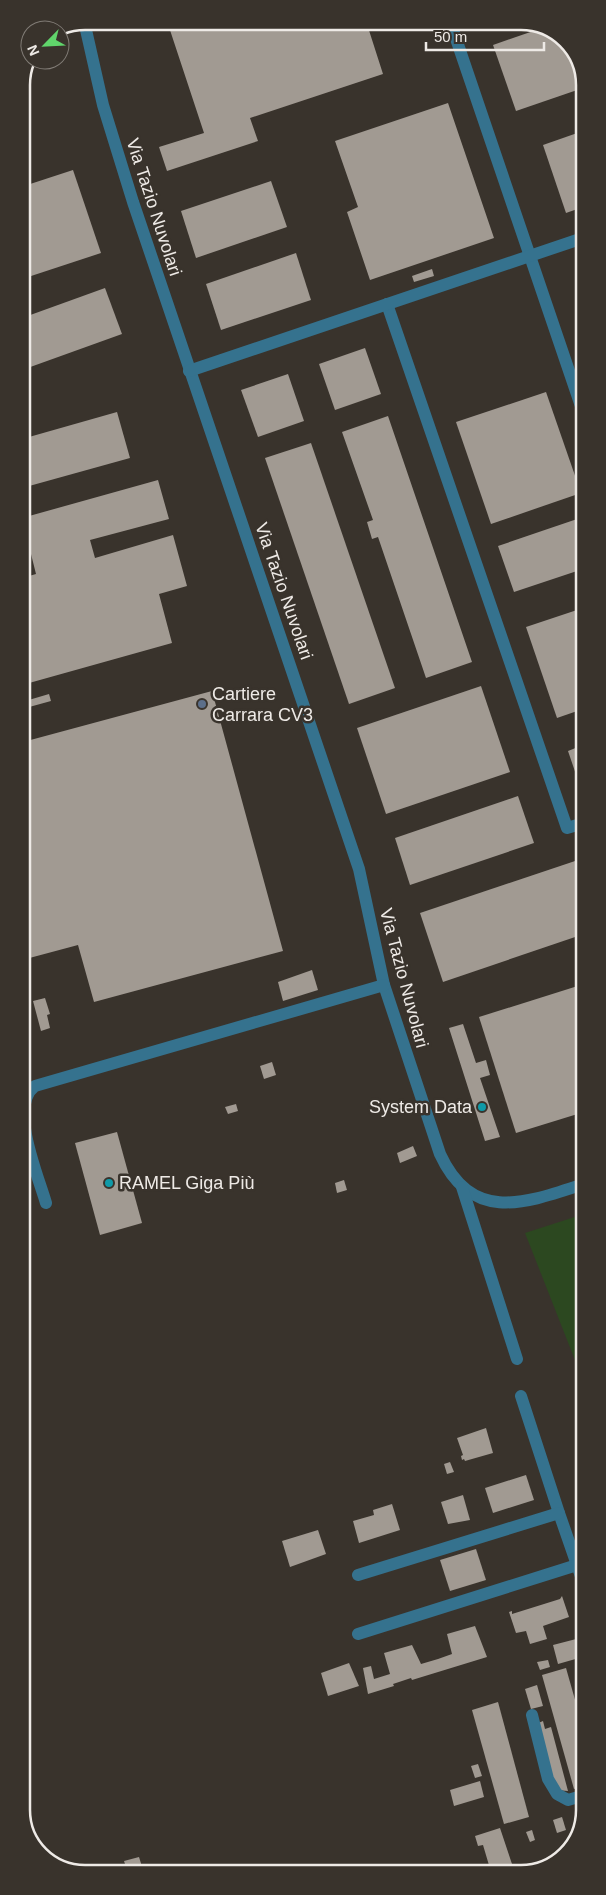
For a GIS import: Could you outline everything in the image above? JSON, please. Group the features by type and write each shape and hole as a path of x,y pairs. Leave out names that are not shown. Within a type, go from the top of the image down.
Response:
{"street":[{"name":"Via Tazio Nuvolari","path":"86,30 103,105 189,371 359,869 384,985 440,1154 446,1167 462,1187 481,1199 509,1204 525,1202 576,1186"},
{"path":"453,30 576,391"},
{"path":"189,371 576,240"},
{"path":"387,304 567,828 576,825"},
{"path":"30,1090 35,1086 384,985"},
{"path":"30,1149 46,1203"},
{"path":"462,1187 517,1359"},
{"path":"521,1396 576,1562"},
{"path":"358,1575 559,1513"},
{"path":"358,1634 576,1565"},
{"path":"532,1715 548,1779 557,1794 568,1800 576,1798"}],"green space":[{"path":"576,1217 576,1363 525,1233"}],"building":[{"path":"170,30 369,30 383,74 250,118 258,141 167,171 159,147 204,133"},
{"path":"532,31 549,37 567,54 576,77 576,90 516,111 493,45"},
{"path":"448,103 494,238 370,280 347,212 358,207 335,141"},
{"path":"576,133 576,209 566,213 543,145"},
{"path":"73,170 101,253 30,276 30,184"},
{"path":"271,181 287,227 196,258 181,211"},
{"path":"296,253 311,300 221,330 206,284"},
{"path":"432,269 434,276 414,282 412,276"},
{"path":"105,288 122,334 30,367 30,315"},
{"path":"365,348 381,394 335,410 319,364"},
{"path":"288,374 304,421 258,437 241,390"},
{"path":"546,392 576,479 576,495 491,524 456,422"},
{"path":"117,412 130,458 30,486 30,437"},
{"path":"388,416 472,662 426,678 378,537 372,539 367,522 373,520 342,432"},
{"path":"311,443 395,688 349,704 265,458"},
{"path":"158,480 169,519 90,540 95,558 173,535 187,586 159,594 172,643 30,683 30,576 36,574 30,550 30,516"},
{"path":"576,519 576,571 514,592 498,546"},
{"path":"576,610 576,711 557,718 526,627"},
{"path":"481,686 510,772 386,814 357,728"},
{"path":"212,691 283,951 94,1002 78,945 30,958 30,740"},
{"path":"49,694 51,701 30,707 30,700"},
{"path":"576,748 576,774 568,751"},
{"path":"518,796 534,843 410,885 395,838"},
{"path":"576,861 576,937 443,982 420,913"},
{"path":"312,970 318,990 283,1001 278,982"},
{"path":"576,987 576,1114 516,1133 479,1017"},
{"path":"45,998 50,1014 47,1015 50,1028 41,1031 33,1001"},
{"name":"System Data","path":"463,1024 476,1063 486,1060 490,1075 480,1078 500,1137 485,1141 449,1028"},
{"path":"272,1062 276,1075 264,1079 260,1066"},
{"path":"236,1104 238,1111 228,1114 225,1107"},
{"name":"RAMEL Giga Più","path":"117,1132 142,1223 100,1235 75,1143"},
{"path":"413,1146 417,1156 400,1163 397,1153"},
{"path":"344,1180 347,1190 337,1193 335,1183"},
{"path":"486,1428 493,1453 465,1461 464,1459 462,1460 461,1456 463,1455 457,1438"},
{"path":"450,1462 454,1472 447,1474 444,1464"},
{"path":"526,1475 534,1500 493,1513 485,1488"},
{"path":"463,1495 470,1520 448,1524 441,1502"},
{"path":"392,1504 400,1530 359,1543 353,1521 374,1515 373,1510"},
{"path":"318,1530 326,1554 290,1567 282,1541"},
{"path":"476,1549 486,1580 450,1591 440,1560"},
{"path":"562,1596 569,1617 543,1626 547,1639 530,1644 526,1631 516,1633 509,1612 512,1611 512,1614 560,1599"},
{"path":"475,1626 487,1657 412,1680 411,1678 393,1684 394,1686 368,1694 363,1668 371,1666 374,1679 390,1674 384,1653 412,1645 421,1664 438,1659 452,1654 447,1634"},
{"path":"576,1639 576,1659 558,1664 553,1645"},
{"path":"548,1660 550,1667 540,1670 537,1662"},
{"path":"349,1663 359,1686 328,1696 321,1673"},
{"path":"566,1668 576,1703 576,1788 574,1789 542,1675"},
{"path":"537,1685 543,1706 531,1709 525,1689"},
{"path":"498,1702 529,1817 504,1824 472,1710"},
{"path":"543,1721 545,1729 551,1727 568,1791 556,1790 536,1724"},
{"path":"478,1764 482,1776 475,1778 471,1766"},
{"path":"480,1781 484,1797 454,1806 450,1790"},
{"path":"562,1817 566,1830 557,1833 553,1820"},
{"path":"500,1828 512,1865 489,1865 483,1845 478,1846 475,1836"},
{"path":"532,1830 535,1840 530,1842 526,1832"},
{"path":"139,1857 141,1865 125,1865 124,1861"}],"place":[{"name":"Cartiere Carrara CV3","path":"202,704"},
{"name":"System Data","path":"482,1107"},
{"name":"RAMEL Giga Più","path":"109,1183"}]}
